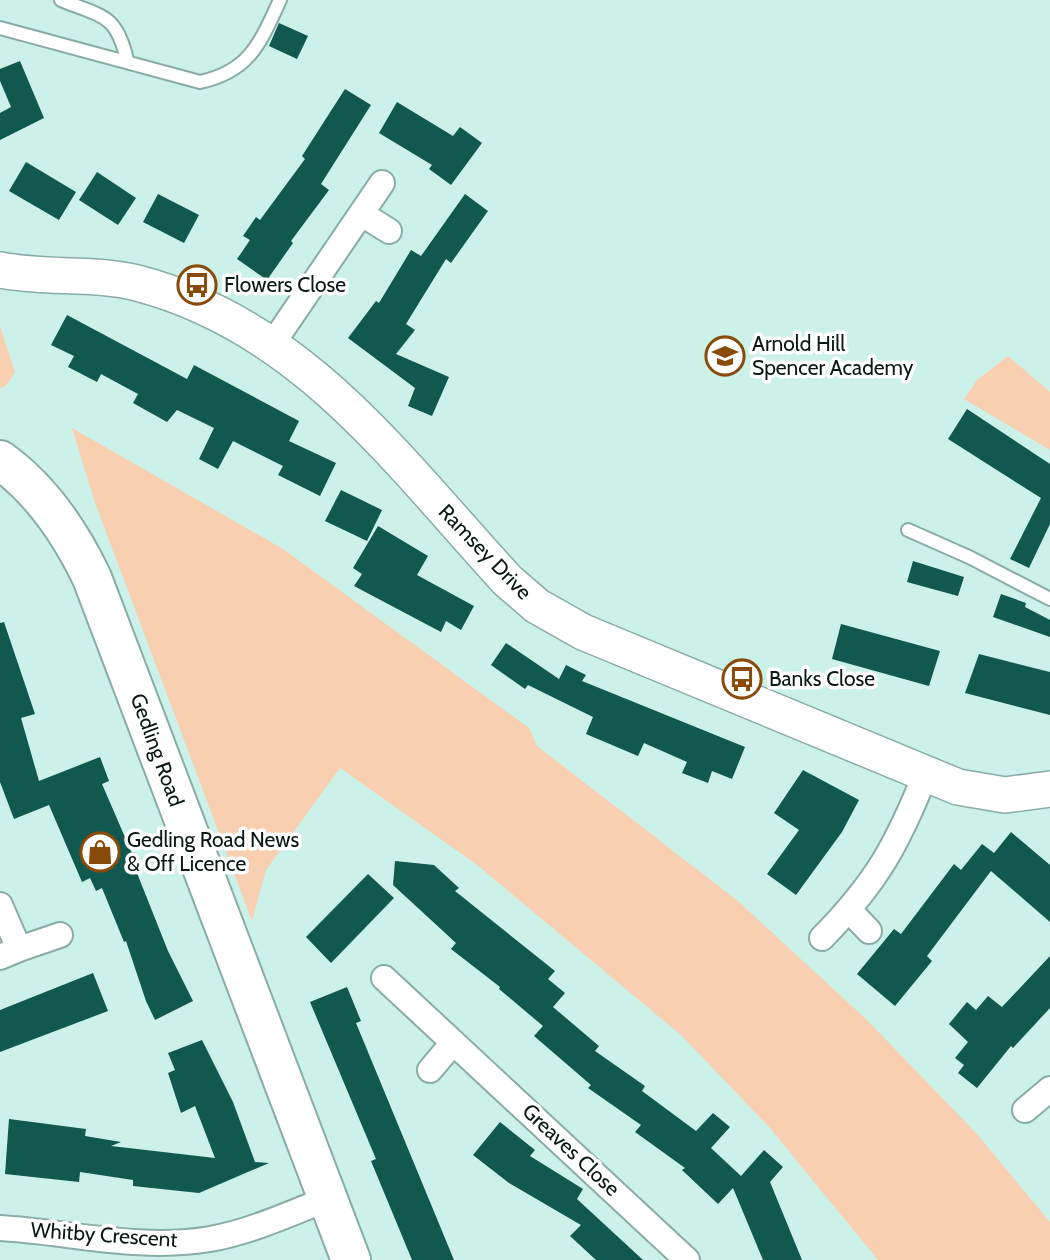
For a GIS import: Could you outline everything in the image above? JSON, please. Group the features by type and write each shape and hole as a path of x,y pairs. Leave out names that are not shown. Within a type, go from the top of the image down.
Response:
{"main road":[{"name":"Gedling Road","path":"0,460 54,513 74,541 92,578 351,1260"}],"street":[{"path":"273,343 383,183"},
{"path":"362,214 389,232"},
{"name":"Ramsey Drive","path":"0,270 136,283 190,302 273,343 342,400 508,581 537,606 604,641 975,791 1005,795 1050,789"},
{"path":"822,938 849,910 891,855 926,773"},
{"path":"0,905 9,953 61,935"},
{"path":"849,910 869,931"},
{"name":"Greaves Close","path":"384,978 687,1260"},
{"path":"430,1070 452,1044"},
{"path":"1025,1110 1050,1089"},
{"name":"Whitby Crescent","path":"0,1228 110,1249 210,1239 261,1225 327,1199"}],"lane":[{"path":"61,0 110,21 121,34 127,60"},
{"path":"0,28 127,60 200,82 223,77 256,52 280,0"},
{"path":"908,530 939,539 1050,599"}],"shaded area":[{"path":"0,326 15,372 6,386 0,388"},
{"path":"1008,356 1050,392 1050,450 964,399 977,380"},
{"path":"72,428 283,549 529,728 537,746 738,901 866,1019 977,1134 1050,1222 1050,1260 878,1260 769,1127 682,1036 476,864 340,768 266,870 252,921 94,500"}],"building":[{"path":"279,23 308,36 297,59 269,46"},
{"path":"20,61 44,118 0,140 0,113 11,107 0,81 0,69"},
{"path":"345,89 371,105 321,184 329,190 291,241 293,243 267,280 237,259 250,240 243,236 256,217 260,220 305,159 302,156"},
{"path":"397,102 453,136 460,127 482,143 451,185 429,169 432,165 379,133"},
{"path":"26,162 76,192 59,220 9,191"},
{"path":"97,172 136,198 118,225 79,200"},
{"path":"158,194 199,215 184,243 143,222"},
{"path":"465,194 488,211 451,263 446,259 406,324 415,330 396,354 449,377 432,416 408,406 415,388 348,338 376,301 379,303 411,250 421,256"},
{"path":"67,315 187,379 194,365 299,421 289,441 336,463 320,496 278,475 283,466 233,441 218,469 199,459 214,428 177,410 167,422 133,403 138,394 101,374 97,382 68,367 74,356 51,345"},
{"path":"967,409 1050,464 1050,524 1029,568 1010,559 1041,498 948,439"},
{"path":"341,490 382,510 367,541 325,521"},
{"path":"378,526 428,556 417,575 474,606 461,630 446,621 441,632 354,586 362,574 353,568"},
{"path":"913,561 964,577 958,596 907,582"},
{"path":"1001,594 1026,603 1025,607 1050,620 1050,637 993,617"},
{"path":"4,622 35,714 21,718 39,781 100,757 109,781 102,784 140,872 137,873 168,951 193,1001 155,1020 126,941 124,942 102,888 96,891 90,878 82,882 49,805 14,819 0,782 0,623"},
{"path":"841,624 940,651 929,686 832,659"},
{"path":"506,643 559,679 566,665 586,675 582,681 745,747 732,779 712,771 708,783 682,773 687,762 644,743 638,756 586,734 593,717 528,685 525,689 491,665"},
{"path":"979,654 1050,672 1050,715 965,693"},
{"path":"803,770 859,800 842,832 796,895 767,874 799,830 774,813"},
{"path":"1011,832 1050,865 1050,922 991,871 927,956 932,961 895,1006 857,974 894,929 901,934 954,864 961,870 982,844 994,853"},
{"path":"395,861 434,865 459,888 455,891 555,971 548,979 565,993 553,1007 599,1046 595,1051 645,1086 642,1091 696,1131 713,1113 730,1127 711,1148 741,1176 764,1150 783,1167 770,1182 802,1260 763,1260 733,1188 718,1204 682,1170 685,1168 635,1132 641,1125 588,1088 591,1085 534,1036 543,1026 499,989 500,987 451,949 456,943 393,885"},
{"path":"368,874 394,898 331,963 306,937"},
{"path":"1050,956 1050,1008 1013,1048 1011,1046 977,1088 958,1073 964,1065 955,1058 968,1042 949,1024 967,1002 976,1010 988,996 1002,1007"},
{"path":"93,973 108,1011 0,1052 0,1010"},
{"path":"347,987 361,1021 356,1023 454,1260 412,1260 371,1161 376,1159 310,1002"},
{"path":"202,1040 233,1102 255,1162 269,1163 199,1193 133,1186 133,1180 80,1172 79,1182 5,1174 9,1119 86,1129 85,1136 121,1142 111,1146 215,1158 195,1106 181,1113 168,1073 175,1070 168,1053"},
{"path":"500,1122 535,1150 530,1156 583,1189 577,1199 643,1260 596,1260 570,1236 581,1225 509,1183 473,1155"}],"place":[{"name":"Flowers Close","path":"197,285"},
{"name":"Arnold Hill Spencer Academy","path":"725,356"},
{"name":"Banks Close","path":"742,679"},
{"name":"Gedling Road News & Off Licence","path":"100,852"}]}
